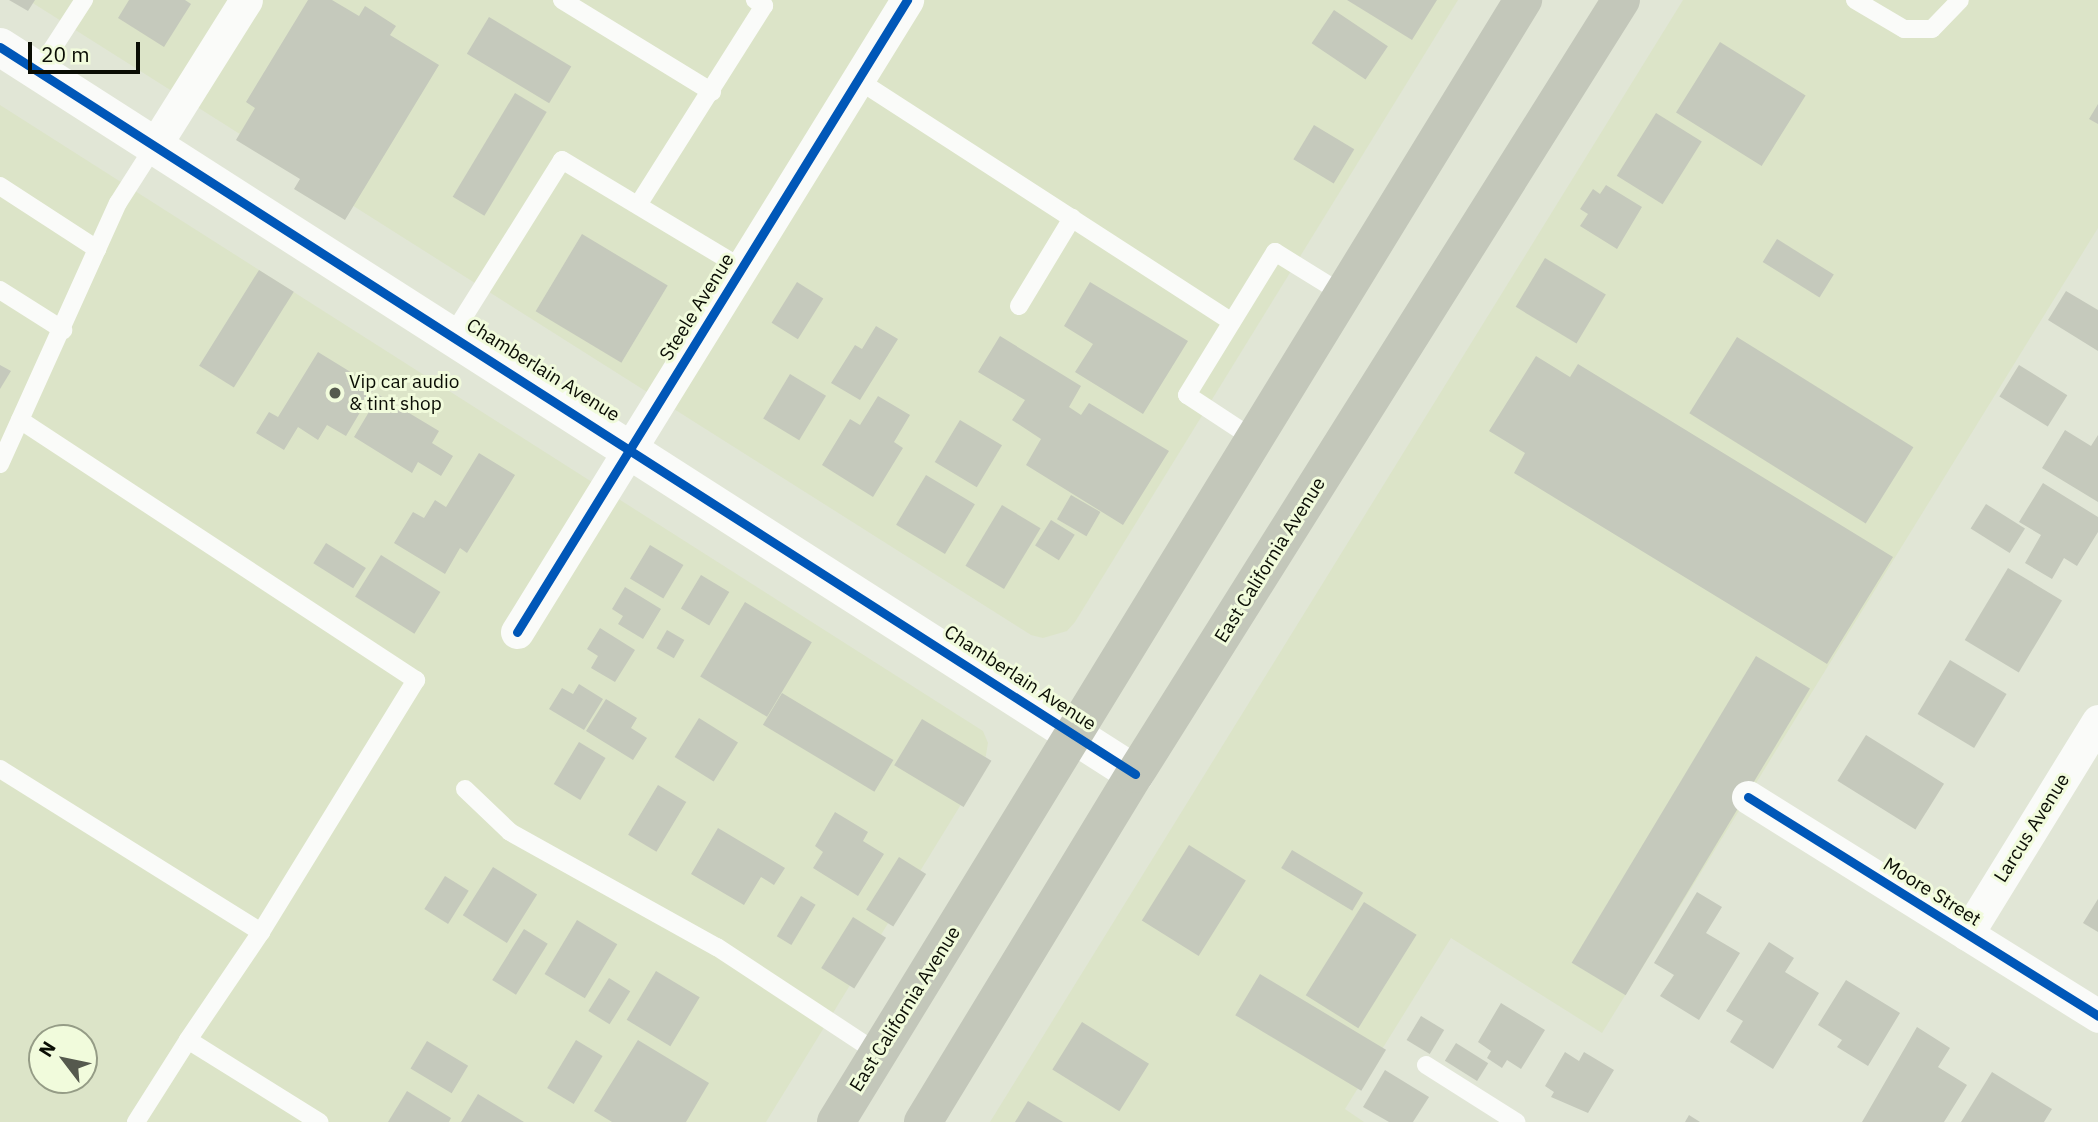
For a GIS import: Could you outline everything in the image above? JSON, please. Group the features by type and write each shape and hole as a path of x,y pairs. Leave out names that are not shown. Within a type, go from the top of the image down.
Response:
{"main road":[{"name":"East California Avenue","path":"836,1122 1522,0"},
{"name":"East California Avenue","path":"923,1122 1135,774 1621,0"}],"street":[{"path":"155,145 246,0"},
{"name":"Steele Avenue","path":"517,632 907,0"},
{"name":"Chamberlain Avenue","path":"0,47 631,447 1135,774"},
{"name":"Larcus Avenue","path":"1967,934 2098,721"},
{"name":"Moore Street","path":"1748,797 2098,1016"}],"lane":[{"path":"38,71 84,0"},
{"path":"562,0 712,92"},
{"path":"638,205 764,6 755,0"},
{"path":"1855,0 1904,29 1932,29 1960,0"},
{"path":"858,80 1233,322"},
{"path":"0,464 63,330 118,203 155,145"},
{"path":"453,334 562,160 742,268"},
{"path":"0,186 97,249"},
{"path":"1019,306 1072,218"},
{"path":"1254,439 1186,395 1275,252 1343,294"},
{"path":"0,290 63,330"},
{"path":"20,420 416,680 261,932 136,1122"},
{"path":"0,769 261,932"},
{"path":"465,789 510,832 717,947 878,1053"},
{"path":"188,1041 319,1122"},
{"path":"1426,1065 1516,1122"}],"shaded area":[{"path":"28,0 1458,0 1075,622 1067,631 1043,638 1031,635"},
{"path":"1683,0 2098,0 2098,228 1602,1033 1451,938 1345,1109 1364,1122 990,1122"},
{"path":"0,105 983,731 988,743 984,767 766,1122 0,1122"}],"building":[{"path":"9,0 35,0 28,11"},
{"path":"129,0 185,0 191,4 164,47 118,18"},
{"path":"308,0 332,0 359,16 365,6 396,26 390,35 439,65 345,220 294,189 300,179 236,140 255,108 246,102"},
{"path":"1347,0 1437,0 1412,40"},
{"path":"1334,10 1388,46 1366,80 1312,43"},
{"path":"489,17 571,66 549,103 467,54"},
{"path":"1720,42 1806,96 1762,166 1676,112"},
{"path":"515,93 547,112 484,216 453,197"},
{"path":"2098,104 2098,124 2089,119"},
{"path":"1656,113 1702,142 1663,204 1617,176"},
{"path":"1314,125 1354,149 1334,183 1293,159"},
{"path":"1606,185 1642,207 1617,249 1580,226 1588,214 1580,209 1593,189 1600,194"},
{"path":"582,234 668,286 621,363 536,311"},
{"path":"1777,239 1834,275 1820,297 1763,262"},
{"path":"1545,258 1606,295 1577,343 1516,307"},
{"path":"259,270 294,292 234,388 199,366"},
{"path":"797,282 823,298 798,339 772,323"},
{"path":"1090,282 1188,341 1143,414 1075,372 1093,344 1064,326"},
{"path":"2066,291 2098,310 2098,351 2048,320"},
{"path":"876,326 898,339 860,400 831,383 855,345 862,349"},
{"path":"1000,336 1081,386 1069,407 1081,415 1089,403 1169,451 1123,525 1026,465 1041,439 1012,420 1025,400 978,372"},
{"path":"1737,337 1913,447 1866,524 1689,413"},
{"path":"318,352 375,387 346,436 327,425 318,440 298,427 284,450 256,433 269,412 278,417"},
{"path":"1536,356 1570,377 1578,364 1893,557 1827,664 1514,473 1525,453 1489,431"},
{"path":"0,365 11,371 0,389"},
{"path":"2019,365 2067,395 2048,427 1999,396"},
{"path":"790,374 826,396 799,440 763,419"},
{"path":"379,395 439,431 432,443 453,456 441,476 418,462 412,473 354,437"},
{"path":"878,396 910,415 894,442 903,448 873,497 822,465 850,419 860,425"},
{"path":"960,420 1002,445 977,487 935,462"},
{"path":"2065,430 2091,446 2098,435 2098,502 2042,468"},
{"path":"479,453 515,475 467,553 460,548 445,574 394,543 413,512 424,518 435,500 446,507"},
{"path":"926,475 975,504 945,554 896,525"},
{"path":"2043,483 2098,517 2098,532 2077,566 2064,558 2052,579 2025,563 2041,535 2019,522"},
{"path":"1071,495 1100,512 1086,536 1057,519"},
{"path":"1986,504 2025,528 2010,553 1971,529"},
{"path":"1002,505 1041,528 1004,589 965,566"},
{"path":"1051,520 1075,535 1059,560 1035,545"},
{"path":"326,543 366,568 353,588 313,563"},
{"path":"650,545 683,565 663,599 630,578"},
{"path":"381,555 440,592 414,634 355,597"},
{"path":"2008,568 2062,600 2019,672 1965,640"},
{"path":"701,575 729,592 709,625 681,608"},
{"path":"625,587 661,609 643,639 618,624 623,616 612,609"},
{"path":"745,602 812,642 767,717 700,677"},
{"path":"600,628 635,650 615,682 591,668 598,656 587,649"},
{"path":"667,630 684,640 674,658 656,648"},
{"path":"1756,656 1810,688 1626,995 1572,963"},
{"path":"1950,660 2007,694 1974,748 1918,714"},
{"path":"579,684 603,699 584,730 549,709 562,688 573,694"},
{"path":"782,693 893,760 874,792 763,725"},
{"path":"606,699 637,718 631,728 647,738 633,760 586,731"},
{"path":"699,718 738,742 714,781 675,757"},
{"path":"922,719 991,761 964,807 894,765"},
{"path":"1866,735 1944,784 1915,830 1837,781"},
{"path":"579,742 606,758 580,800 554,784"},
{"path":"658,785 686,802 656,852 628,835"},
{"path":"835,812 868,832 863,841 884,854 858,896 813,868 823,852 815,846"},
{"path":"718,828 785,868 774,885 761,877 744,905 691,874"},
{"path":"1189,845 1246,881 1199,956 1142,920"},
{"path":"1292,850 1363,893 1352,911 1281,868"},
{"path":"899,857 926,874 893,927 866,910"},
{"path":"493,867 537,895 507,943 463,915"},
{"path":"445,876 469,891 448,924 424,909"},
{"path":"1697,892 1722,907 1706,933 1740,953 1699,1020 1660,996 1674,975 1654,963"},
{"path":"801,896 816,905 791,945 777,936"},
{"path":"2098,899 2098,932 2083,923"},
{"path":"1364,902 1417,935 1358,1028 1306,995"},
{"path":"853,917 886,938 854,989 821,968"},
{"path":"577,920 617,944 585,998 545,974"},
{"path":"524,929 548,944 516,995 492,980"},
{"path":"1769,942 1794,958 1785,972 1819,993 1773,1069 1730,1042 1743,1021 1726,1011"},
{"path":"656,971 700,997 670,1046 627,1020"},
{"path":"1260,974 1386,1050 1361,1091 1235,1015"},
{"path":"609,978 630,991 610,1024 588,1011"},
{"path":"1846,980 1900,1013 1868,1066 1837,1047 1842,1040 1818,1025"},
{"path":"1501,1003 1545,1030 1521,1069 1507,1060 1502,1068 1487,1058 1491,1051 1478,1042"},
{"path":"1421,1016 1444,1030 1430,1054 1407,1040"},
{"path":"1082,1022 1149,1064 1119,1111 1052,1069"},
{"path":"1917,1027 1950,1048 1938,1067 1967,1085 1944,1122 1862,1122"},
{"path":"576,1040 603,1056 574,1104 547,1088"},
{"path":"638,1040 709,1083 686,1122 612,1122 594,1111"},
{"path":"427,1041 468,1066 452,1093 411,1068"},
{"path":"1456,1043 1488,1063 1477,1081 1445,1061"},
{"path":"1565,1052 1579,1061 1584,1052 1614,1070 1588,1113 1551,1097 1554,1092 1545,1086"},
{"path":"1385,1070 1429,1097 1413,1122 1389,1122 1363,1107"},
{"path":"1992,1072 2052,1109 2044,1122 1961,1122"},
{"path":"407,1091 451,1118 449,1122 388,1122"},
{"path":"478,1094 524,1122 461,1122"},
{"path":"1028,1101 1063,1122 1015,1122"},
{"path":"1689,1115 1700,1122 1685,1122"}],"cycle path":[{"path":"517,632 907,0"},
{"path":"0,47 1135,774"},
{"path":"1748,797 2098,1016"}],"place":[{"name":"Vip car audio & tint shop","path":"335,393"}]}
